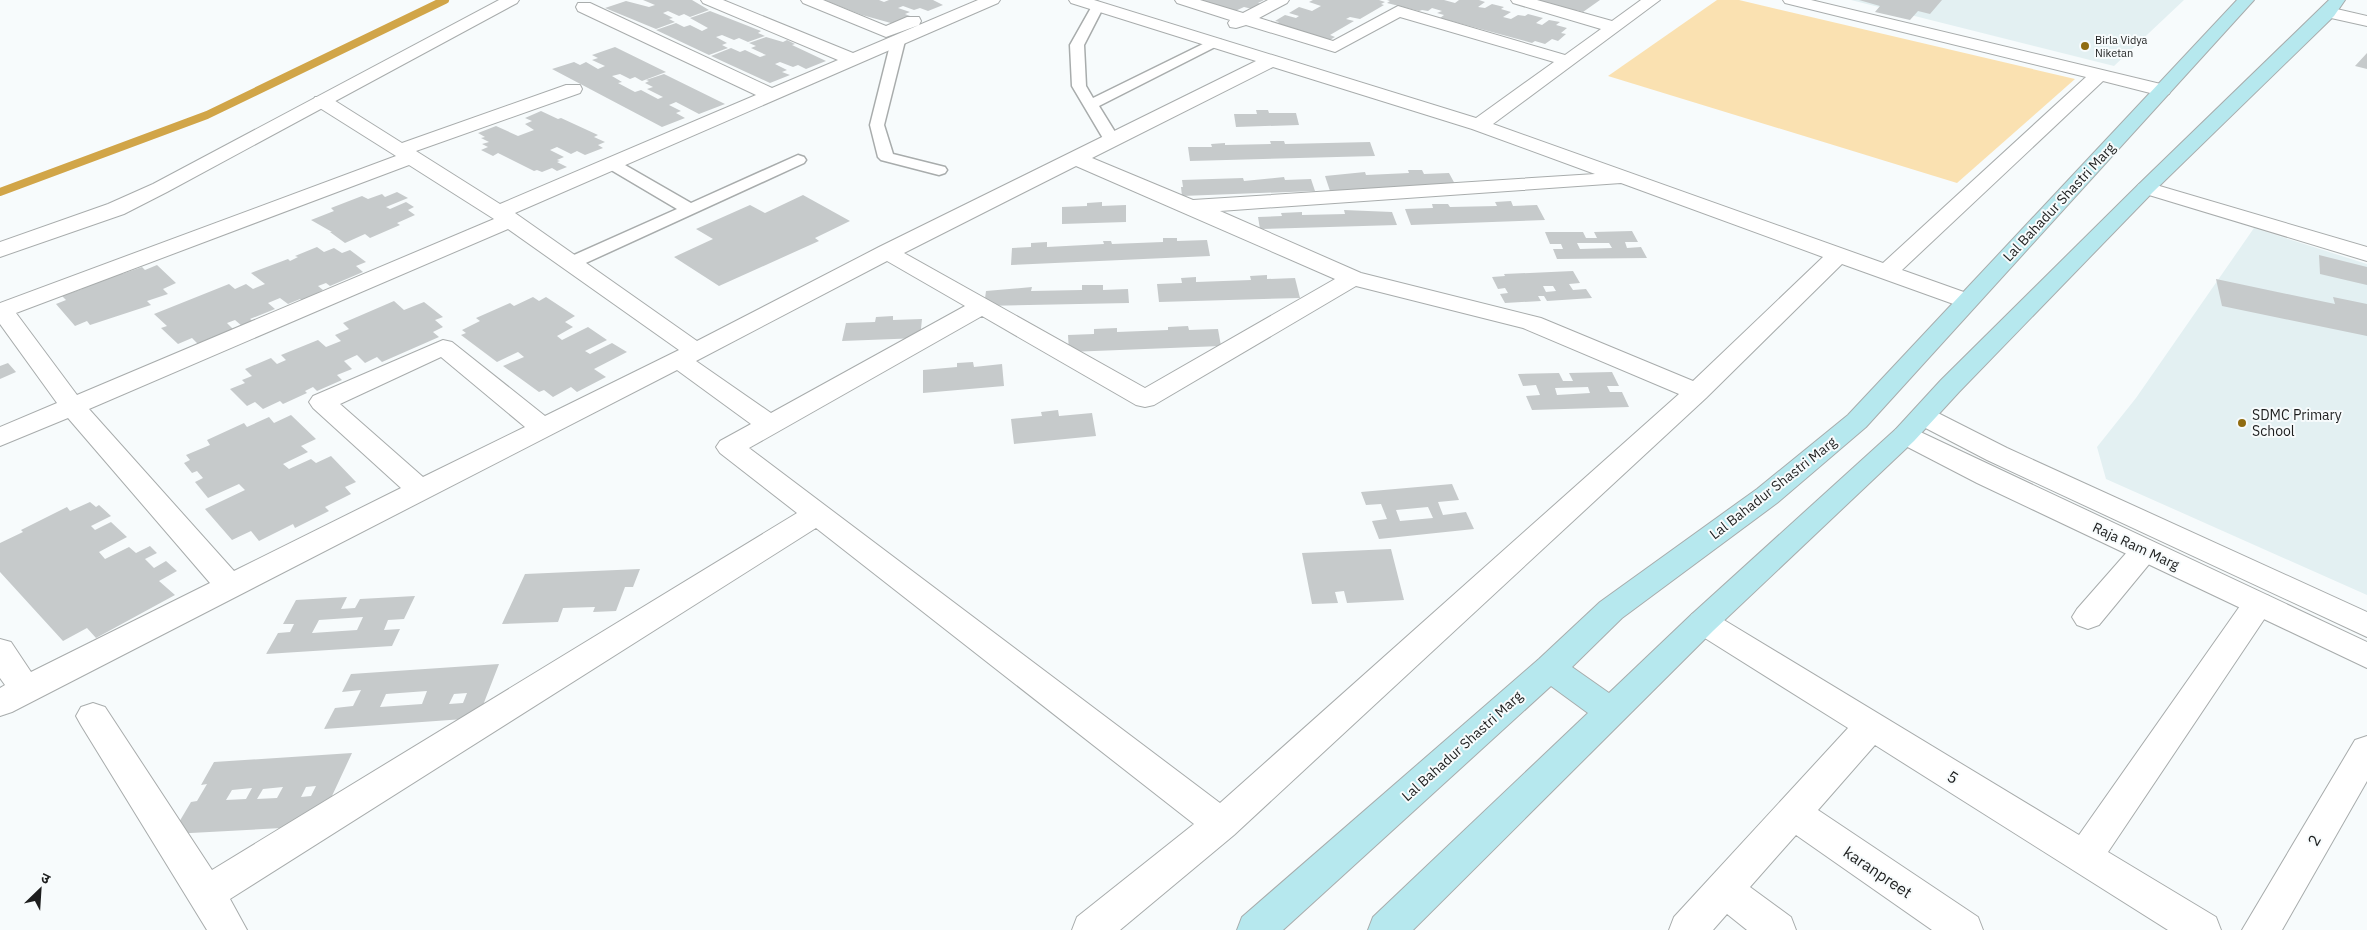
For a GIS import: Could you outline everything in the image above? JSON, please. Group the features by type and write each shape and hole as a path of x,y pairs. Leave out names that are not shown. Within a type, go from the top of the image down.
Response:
{"main road":[{"name":"Lal Bahadur Shastri Marg","path":"1256,930 1550,668 1611,610 1767,496 1857,421 2246,0"},
{"path":"1387,930 1703,622 1914,425 2146,188 2333,6"},
{"path":"1550,668 1612,712"}],"street":[{"path":"0,250 116,209 511,0"},
{"path":"710,0 854,60"},
{"path":"810,0 886,32 973,2"},
{"path":"1077,0 1479,125 1967,301"},
{"path":"1183,0 1335,47 1398,11 1568,61"},
{"path":"1209,41 1244,18 1281,0"},
{"path":"1519,0 1614,27"},
{"path":"1479,125 1651,0"},
{"path":"1791,0 2162,90"},
{"path":"0,437 504,216 612,164 854,60 973,2"},
{"path":"2333,6 2367,21"},
{"path":"584,7 772,95"},
{"path":"0,650 12,696 688,355 887,252 1271,61"},
{"path":"1886,272 2100,75"},
{"path":"230,586 72,406 2,310 573,89"},
{"path":"322,101 504,216 571,263 688,355 770,425"},
{"path":"1075,158 1190,206 1353,278 1532,322 1697,392"},
{"path":"1190,206 1625,178"},
{"path":"2146,188 2367,254"},
{"path":"887,252 1145,399 1353,278"},
{"path":"1091,930 1220,824 1697,392 1838,255"},
{"path":"982,306 730,447 1220,824"},
{"path":"420,490 322,402 443,347 543,428"},
{"name":"Raja Ram Marg","path":"1914,425 1987,476 2367,656"},
{"name":"Raja Ram Marg","path":"1914,425 1997,454 2367,625"},
{"path":"206,894 816,515"},
{"path":"2088,617 2145,550"},
{"path":"2084,858 2258,604"},
{"name":"5","path":"1703,622 2202,930"},
{"path":"93,716 228,930"},
{"path":"1688,930 1871,726"},
{"name":"2","path":"2261,930 2367,750"},
{"name":"karanpreet","path":"1793,814 1964,930"},
{"path":"1724,890 1777,930"}],"lane":[{"path":"1098,6 1077,45 1079,86 1112,140"},
{"path":"898,40 877,125 886,157 939,170"},
{"path":"1090,105 1209,41"},
{"path":"571,263 798,160"},
{"path":"612,164 690,210"}],"shaded area":[{"path":"1717,0 1739,0 2075,79 1957,183 1608,76"},
{"name":"Birla Vidya Niketan","path":"1851,0 2184,0 2114,66"},
{"name":"SDMC Primary School","path":"2254,228 2367,264 2367,595 2106,479 2097,447 2136,398"}],"building":[{"path":"643,0 692,0 709,10 690,17 684,14 679,16 668,11 663,13 673,18 669,19 675,22 656,29 605,8 626,1 649,7 655,5"},
{"path":"824,0 879,0 884,2 889,0 933,0 943,5 928,11 920,8 914,10 903,6 898,8 910,12 905,14 915,18 898,25 862,15"},
{"path":"1197,0 1264,0 1258,3 1262,4 1252,9 1244,7 1233,12"},
{"path":"1313,0 1379,0 1385,2 1381,4 1384,5 1360,19 1350,17 1346,19 1354,21 1330,35 1335,37 1328,41 1275,25 1279,22 1275,21 1285,15 1296,18 1299,16 1289,13 1299,7 1312,11 1321,6 1309,2"},
{"path":"1387,0 1444,0 1455,3 1459,0 1479,0 1485,2 1478,7 1485,8 1492,4 1504,7 1501,9 1511,12 1503,17 1511,19 1518,15 1525,16 1528,14 1543,18 1536,23 1542,25 1549,20 1560,22 1556,25 1567,28 1561,33 1566,34 1558,41 1552,39 1545,44 1535,41 1532,43 1440,18 1444,15 1437,13 1442,11 1432,8 1428,11 1419,11 1387,3 1390,1"},
{"path":"1531,0 1600,0 1583,12 1576,10 1572,12"},
{"path":"1859,0 1942,0 1930,14 1918,11 1910,20 1875,12 1880,6"},
{"path":"710,11 761,31 758,33 765,36 748,42 739,38 734,40 722,35 716,37 727,43 722,45 728,48 709,55 656,30 676,23 684,27 690,25 702,31 708,28 690,18"},
{"path":"766,37 783,42 787,40 795,44 792,45 826,61 806,69 798,65 793,67 780,62 775,64 787,70 782,72 790,75 770,83 711,56 731,48 740,52 745,50 760,57 766,55 751,48 756,46 749,43"},
{"path":"615,47 666,72 642,81 635,77 630,79 620,74 612,76 622,82 618,83 635,92 641,90 658,99 663,97 647,89 653,87 645,83 649,81 646,80 664,74 725,104 699,114 676,102 669,105 681,111 676,113 685,118 662,127 552,69 574,62 580,65 586,62 598,69 605,66 592,60 598,58 592,55"},
{"path":"2367,53 2367,69 2355,66"},
{"path":"1256,110 1268,110 1269,113 1296,113 1299,125 1236,127 1234,114 1257,114"},
{"path":"541,111 598,135 594,137 605,142 598,145 603,148 585,155 577,151 571,154 557,147 550,150 564,157 557,160 560,161 557,162 567,167 557,171 552,168 542,172 534,171 498,153 493,156 481,150 488,147 482,144 489,142 481,138 485,137 478,133 496,126 518,136 534,130 525,124 532,121 525,118"},
{"path":"1270,141 1284,141 1285,144 1370,142 1375,156 1190,161 1188,147 1212,147 1211,144 1225,143 1225,145 1271,144"},
{"path":"1408,170 1422,170 1424,174 1449,173 1456,186 1330,191 1325,176 1365,172 1366,175 1409,173"},
{"path":"1284,177 1285,180 1311,179 1315,191 1182,196 1182,180 1243,178 1244,181"},
{"path":"397,192 408,198 386,207 390,209 406,202 414,207 408,210 415,215 397,223 400,225 370,238 365,234 345,243 330,232 332,232 311,220 334,211 331,208 362,196 368,199 382,194 385,197"},
{"path":"803,195 850,221 815,238 819,241 719,286 674,257 713,239 696,229 750,205 765,213"},
{"path":"1511,201 1513,206 1537,205 1545,220 1411,225 1405,209 1433,208 1432,204 1448,204 1450,207 1497,206 1495,202"},
{"path":"1102,202 1102,206 1126,205 1126,222 1062,224 1062,207 1087,206 1087,203"},
{"path":"1344,210 1392,212 1397,225 1260,229 1258,217 1282,216 1281,213 1302,212 1302,215 1345,214"},
{"path":"1632,231 1638,242 1625,242 1627,248 1641,247 1647,258 1557,259 1553,249 1563,249 1561,244 1550,244 1545,232 1583,232 1586,238 1597,238 1594,232","holes":["1577,243 1609,243 1612,248 1580,249"]},
{"path":"1163,238 1177,238 1177,241 1207,240 1210,256 1011,265 1012,248 1031,247 1031,243 1047,242 1047,247 1104,244 1103,241 1111,241 1112,244 1163,242"},
{"path":"317,247 324,252 334,248 342,253 350,250 366,262 356,266 363,272 330,286 326,283 318,286 323,290 303,301 300,299 288,304 280,298 268,303 275,309 250,319 253,321 242,326 235,320 227,323 233,329 198,344 192,338 178,344 161,328 167,326 154,314 229,284 235,289 246,284 253,289 265,284 251,273 288,259 290,261 298,257 295,256"},
{"path":"2319,255 2367,267 2367,285 2320,274"},
{"path":"157,265 176,283 163,289 168,294 147,301 151,305 90,325 87,321 75,326 56,304 66,300 62,296 82,289 78,285 119,270 122,274 142,267 145,270"},
{"path":"1573,271 1580,283 1569,284 1573,290 1586,289 1592,298 1547,301 1544,296 1538,296 1541,301 1505,303 1500,294 1508,293 1505,288 1498,289 1492,277 1505,276 1504,274","holes":["1543,286 1553,286 1556,291 1546,292"]},
{"path":"1267,275 1267,279 1295,278 1300,298 1159,302 1157,284 1182,283 1181,278 1196,277 1196,282 1251,280 1250,276"},
{"path":"2216,279 2335,304 2333,297 2367,304 2367,336 2222,306"},
{"path":"1082,285 1103,285 1103,290 1128,289 1129,303 984,306 986,291 1032,287 1031,291 1082,290"},
{"path":"533,297 539,301 546,297 575,316 565,322 573,327 557,336 562,340 588,327 607,340 585,351 590,354 612,343 627,352 594,369 606,377 577,392 571,387 553,397 544,390 539,392 503,366 524,357 518,352 497,362 461,335 466,333 462,330 480,321 476,318 510,303 514,306"},
{"path":"394,301 404,310 424,302 443,317 435,320 443,327 433,332 439,337 382,362 377,357 365,363 357,355 344,361 352,369 337,375 342,380 317,391 313,387 305,391 307,393 283,404 280,401 263,409 255,402 247,406 230,389 245,383 242,380 252,376 245,369 271,358 277,364 286,360 281,355 318,340 326,347 341,341 335,335 349,329 343,323"},
{"path":"893,316 893,320 922,319 920,338 842,341 846,323 875,322 876,317"},
{"path":"1188,326 1189,330 1218,329 1221,346 1069,352 1068,335 1094,334 1094,329 1117,328 1117,332 1168,330 1168,327"},
{"path":"973,362 974,367 1002,364 1004,386 923,393 923,370 957,367 957,363"},
{"path":"8,363 16,372 0,379 0,366"},
{"path":"1612,372 1619,386 1607,386 1610,392 1622,392 1629,407 1532,410 1526,396 1540,395 1536,385 1523,386 1518,374 1559,373 1563,381 1573,381 1569,373","holes":["1588,387 1590,393 1557,395 1555,388"]},
{"path":"1058,410 1059,416 1092,413 1096,436 1014,444 1011,419 1042,416 1041,412"},
{"path":"291,415 316,439 301,446 308,452 283,464 289,469 311,459 316,463 331,456 356,482 345,487 351,494 325,507 329,511 295,528 293,524 259,541 251,531 232,540 205,509 245,490 239,484 208,498 195,482 203,478 197,471 192,473 184,463 190,460 186,455 210,445 207,440 244,423 247,427 269,417 274,423"},
{"path":"1452,484 1459,500 1438,502 1443,515 1466,512 1474,529 1379,539 1372,521 1387,519 1381,504 1366,505 1361,492","holes":["1428,507 1433,518 1400,521 1396,510"]},
{"path":"90,502 96,507 99,505 111,516 91,526 95,530 111,522 127,537 99,552 105,559 129,547 136,553 150,546 157,553 145,559 154,568 166,561 177,571 159,581 175,595 96,638 87,628 63,641 0,572 0,543 23,532 21,530 67,507 70,511"},
{"path":"1391,549 1404,600 1347,603 1344,591 1335,592 1338,603 1312,604 1302,553"},
{"path":"640,569 633,587 625,587 616,611 593,612 595,607 563,608 558,622 502,624 525,574"},
{"path":"415,596 404,619 388,620 384,630 400,629 392,646 266,654 278,633 290,632 294,624 283,624 296,600 347,597 341,609 355,608 360,599","holes":["363,617 357,630 312,633 319,620"]},
{"path":"499,664 478,718 324,729 335,708 353,706 361,690 342,692 351,674","holes":["427,691 422,704 380,707 386,694","467,693 463,703 449,704 454,694"]},
{"path":"352,753 318,826 172,834 191,802 197,801 207,784 201,785 214,762","holes":["316,786 311,796 301,797 306,787","283,787 277,798 257,799 263,789","252,788 246,799 226,800 232,790"]}],"waterway":[{"path":"0,192 207,115 445,0"}],"place":[{"name":"Birla Vidya Niketan","path":"2085,46"},
{"name":"SDMC Primary School","path":"2242,423"}]}
